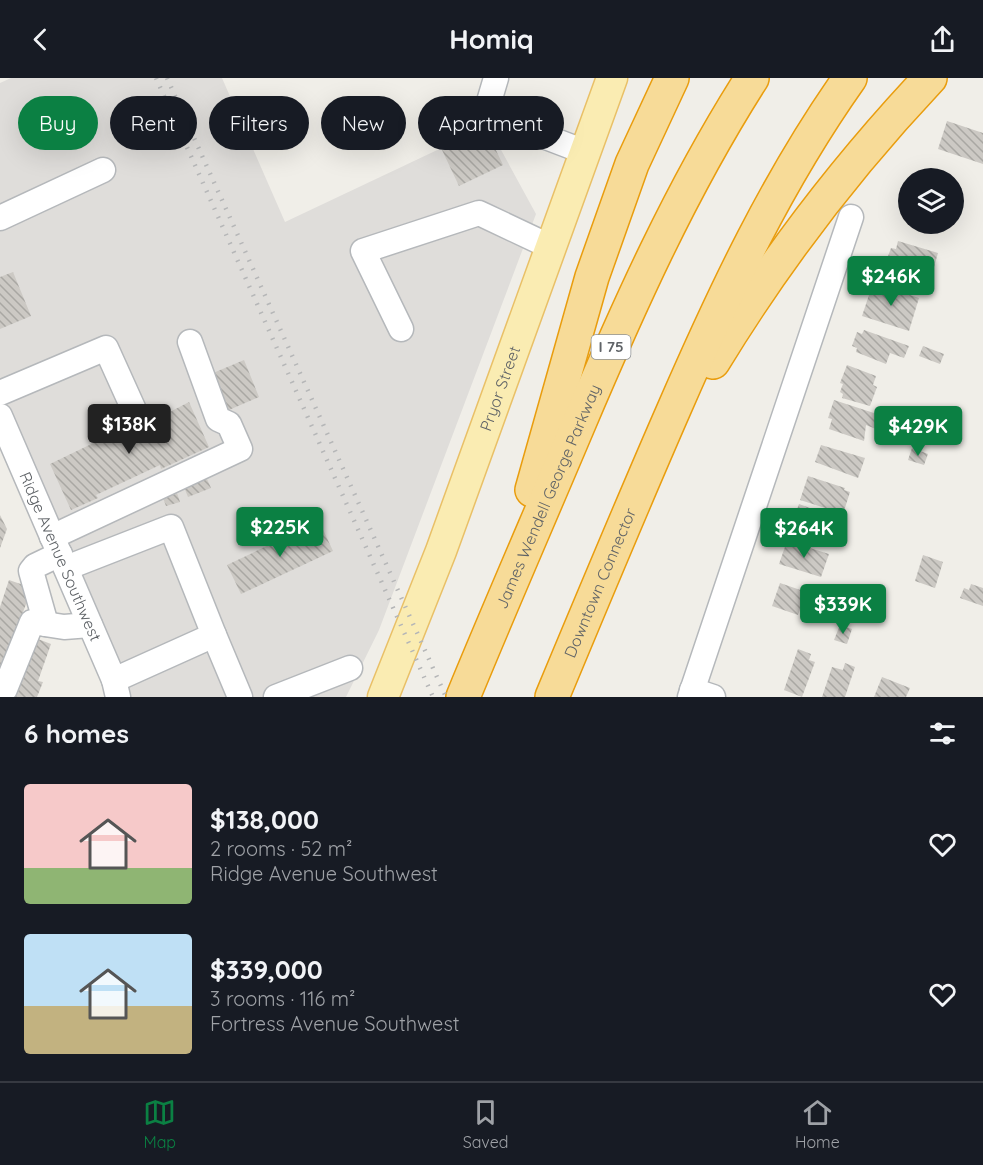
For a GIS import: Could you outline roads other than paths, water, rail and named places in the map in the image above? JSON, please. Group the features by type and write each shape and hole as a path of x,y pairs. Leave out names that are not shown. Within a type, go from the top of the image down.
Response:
{"highway":[{"path":"492,627 592,277 632,164 672,78"},
{"name":"James Wendell George Parkway","path":"492,627 657,246 694,174 752,78"},
{"path":"648,469 712,321 769,207 818,123 850,78"},
{"path":"648,469 720,350 777,264 835,186 930,78"},
{"name":"Downtown Connector","path":"552,697 648,469"},
{"name":"I 75","path":"463,697 492,627"}],"main road":[{"name":"Pryor Street","path":"383,697 441,551 612,78"}],"street":[{"path":"496,78 488,105 495,118 585,152"},
{"path":"0,218 103,170"},
{"path":"401,329 363,251 479,213 551,247"},
{"path":"698,695 851,217"},
{"path":"46,624 31,571 35,566 240,449 229,424 219,419 190,342"},
{"path":"0,393 106,348 134,410"},
{"name":"Ridge Avenue Southwest","path":"0,416 116,688"},
{"path":"59,553 171,527 240,697"},
{"path":"5,689 29,625 34,621 67,627 90,625"},
{"path":"116,688 214,635"},
{"path":"276,697 350,668"}],"railway":[{"path":"156,78 433,697"},
{"path":"167,78 446,697"}]}
